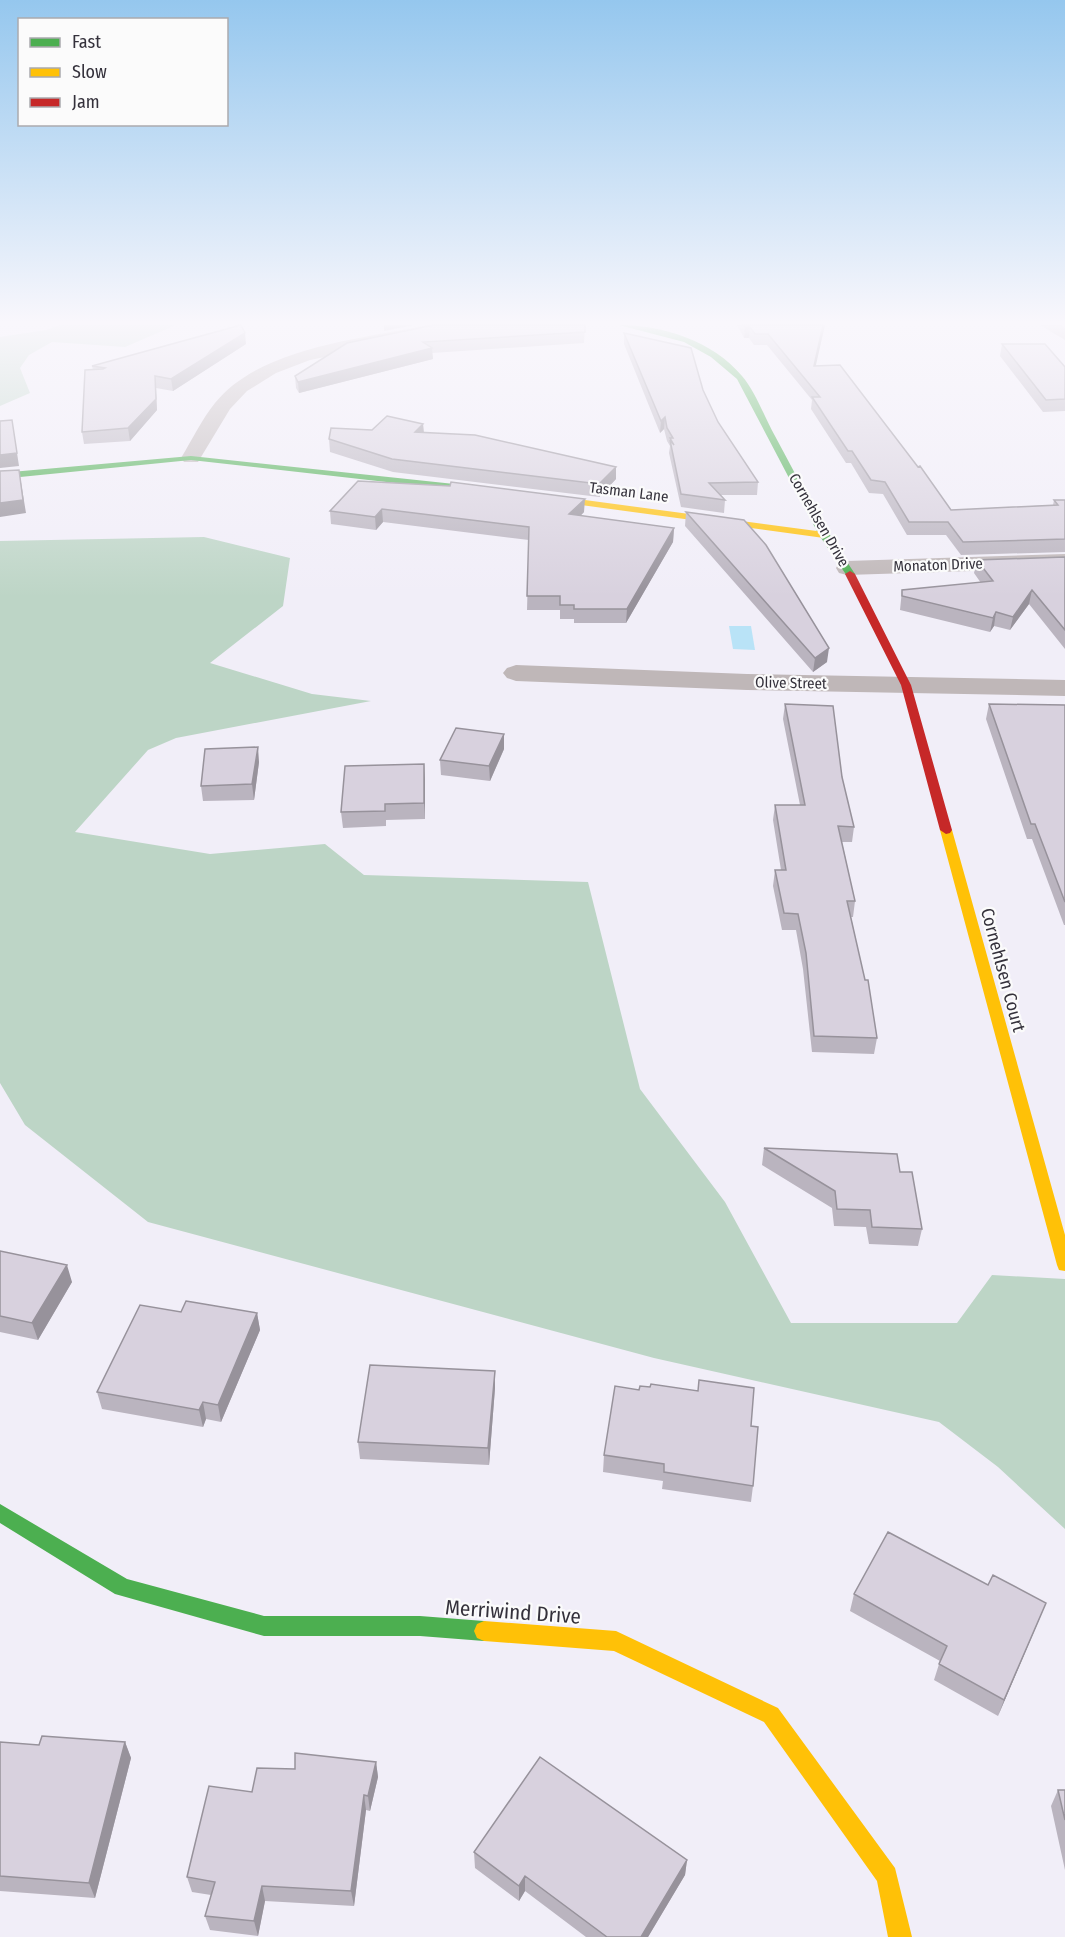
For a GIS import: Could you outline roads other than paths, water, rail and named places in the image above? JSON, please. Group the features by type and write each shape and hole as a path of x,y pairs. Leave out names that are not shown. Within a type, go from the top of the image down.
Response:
{"street":[{"path":"191,458 216,415"},
{"name":"Cornehlsen Drive","path":"760,415 824,535 847,568 906,685"},
{"path":"0,476 191,458 506,493"},
{"name":"Tasman Lane","path":"529,496 824,535"},
{"name":"Monaton Drive","path":"847,568 1065,561"},
{"name":"Olive Street","path":"516,673 747,682 1065,688"},
{"name":"Cornehlsen Court","path":"906,685 1065,1265"},
{"name":"Merriwind Drive","path":"0,1514 122,1587 264,1626 420,1626 616,1641 771,1715 887,1876 900,1937"}],"water":[{"path":"729,626 751,626 755,650 733,649"}]}
